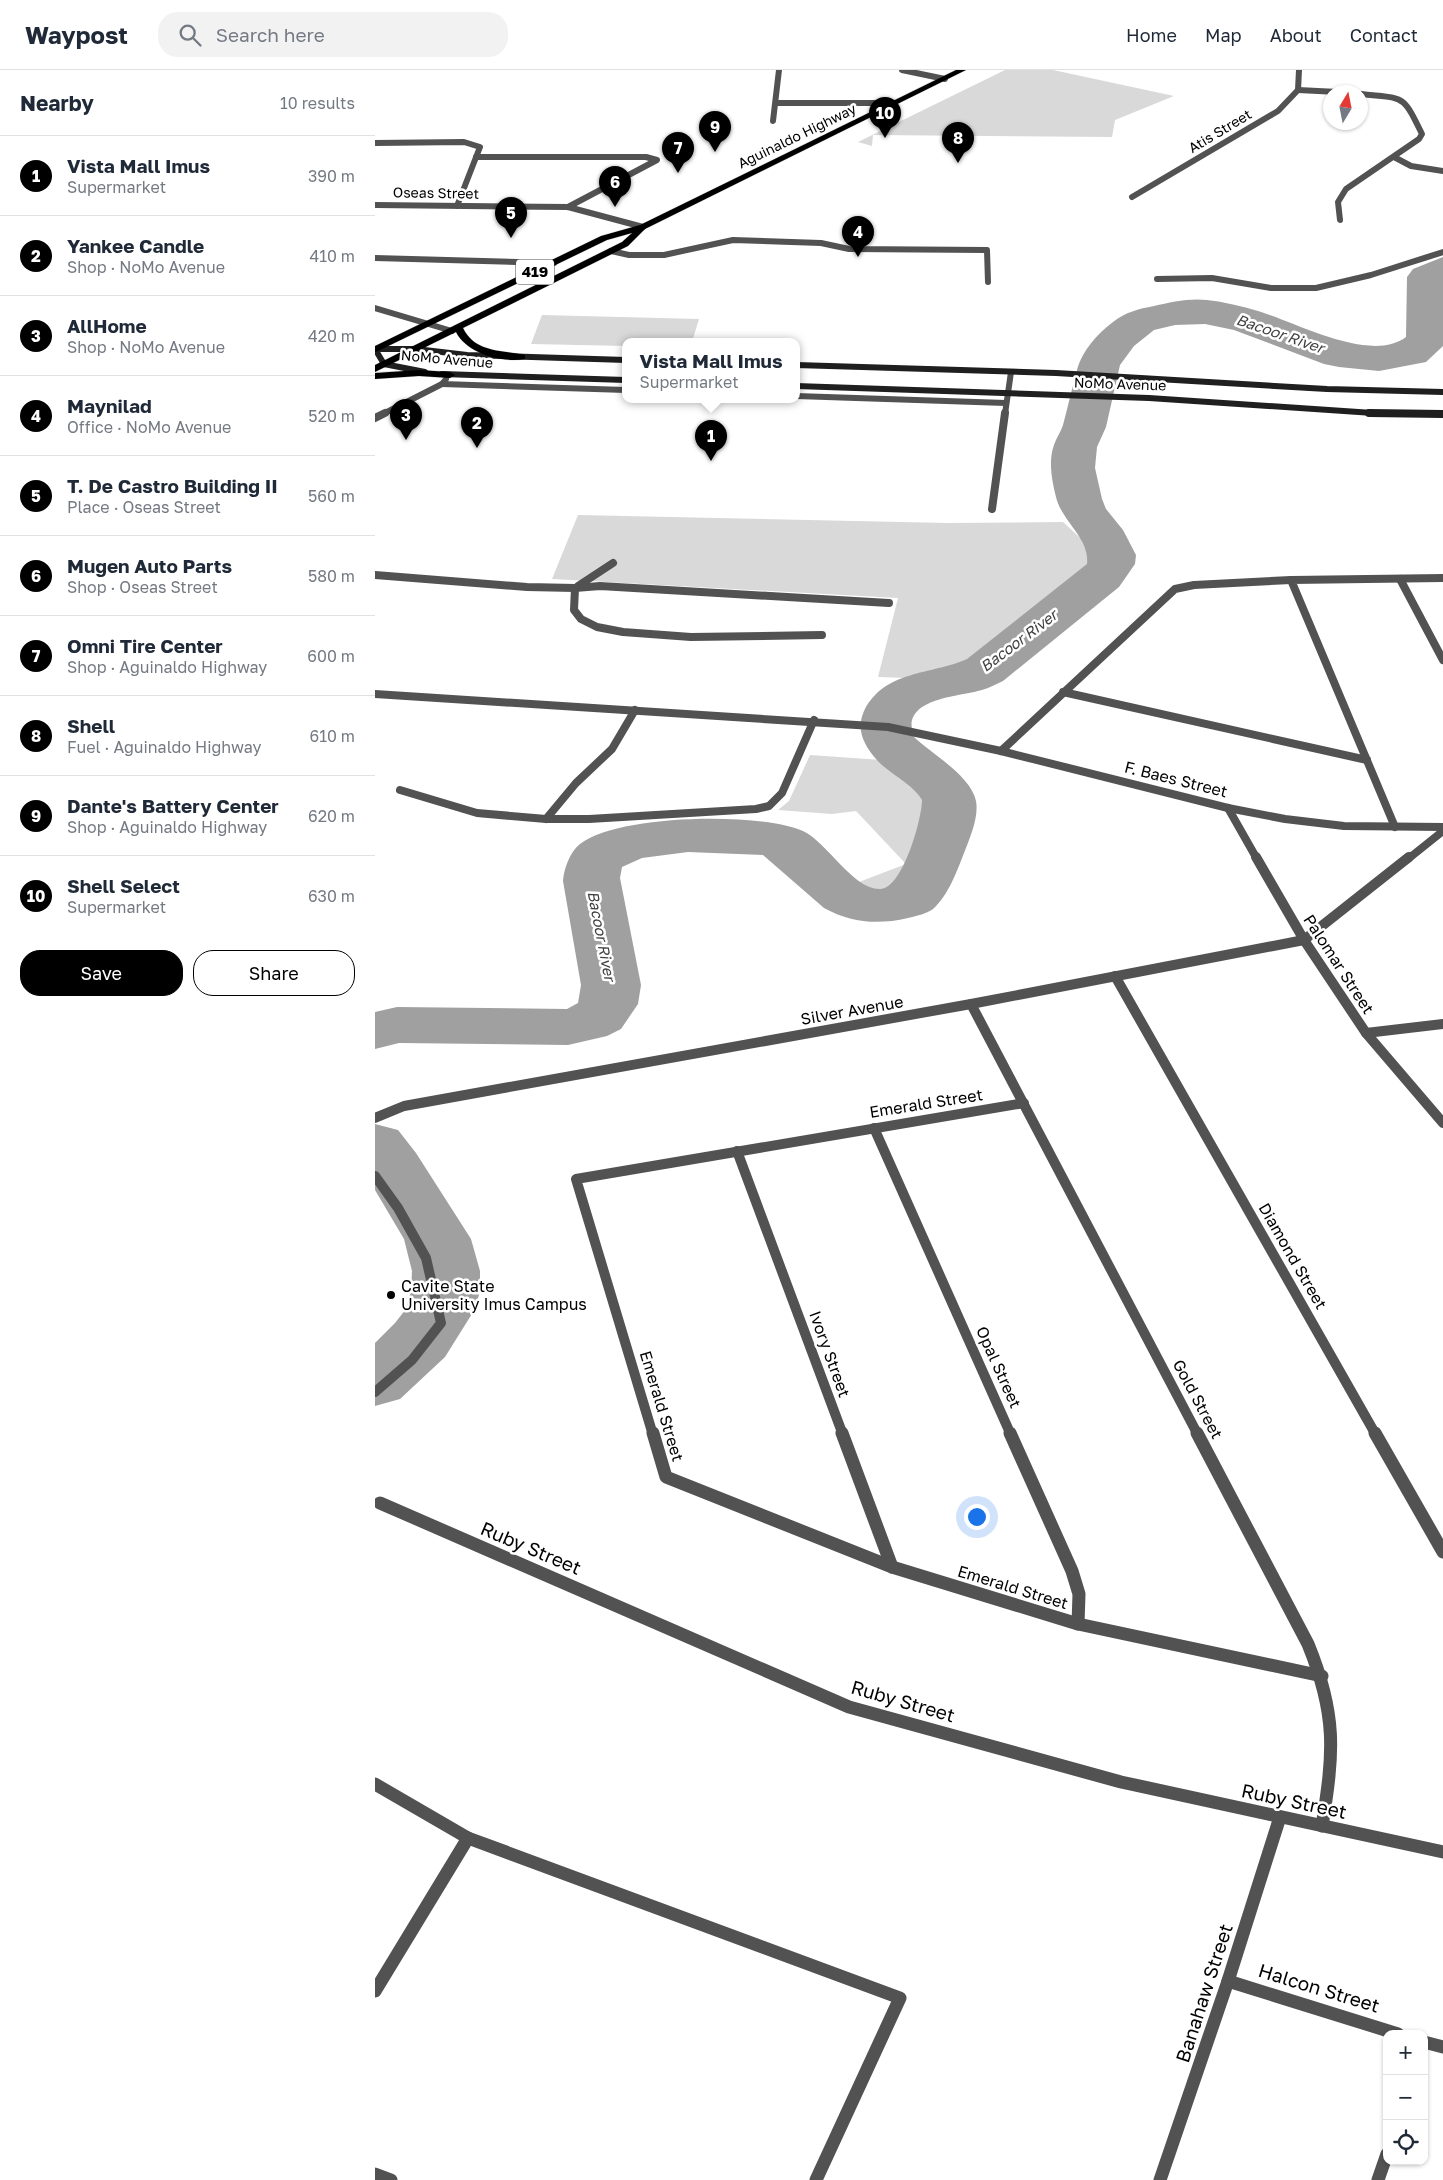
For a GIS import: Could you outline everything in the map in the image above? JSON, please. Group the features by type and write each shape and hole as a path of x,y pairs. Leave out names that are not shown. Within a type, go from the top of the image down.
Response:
{"highway":[{"name":"Aguinaldo Highway","path":"375,349 604,238 643,227 962,70"},
{"name":"Aguinaldo Highway","path":"375,369 625,244 643,227"},
{"path":"455,329 462,338 476,348 497,354 522,357"},
{"path":"375,376 419,373 450,375"}],"main road":[{"name":"NoMo Avenue","path":"622,360 467,355 416,348 375,349 384,364 450,375 622,380"},
{"name":"NoMo Avenue","path":"800,365 1056,373 1327,389 1443,392"},
{"name":"NoMo Avenue","path":"800,386 1149,398 1389,414 1443,414"}],"street":[{"path":"773,121 779,70"},
{"path":"902,70 945,79"},
{"path":"1299,70 1298,90 1323,91"},
{"name":"Atis Street","path":"1132,197 1279,111 1298,90"},
{"path":"1340,220 1339,202 1346,189 1419,139 1422,134 1411,108 1398,98 1368,95"},
{"path":"776,103 895,103"},
{"path":"375,143 470,142 480,147 457,206"},
{"path":"476,157 646,157 657,160 568,207"},
{"path":"1394,157 1401,163 1413,168 1443,171"},
{"name":"Oseas Street","path":"375,205 568,207 643,227"},
{"path":"611,251 629,255 665,255 733,240 821,243 849,249 987,250 988,282"},
{"path":"1157,279 1212,278 1271,288 1316,288 1371,275 1443,252"},
{"path":"375,258 554,263"},
{"path":"375,308 455,329"},
{"path":"992,509 1011,372"},
{"path":"375,418 442,384 450,375"},
{"path":"617,390 622,382"},
{"path":"442,384 622,390"},
{"path":"800,396 1006,403"},
{"path":"575,588 595,577 613,563"},
{"path":"375,575 527,587 575,588 600,586 889,603"},
{"path":"1001,751 1175,589 1194,585 1291,580 1443,578"},
{"path":"1400,579 1443,660"},
{"path":"1291,580 1395,827"},
{"path":"575,588 573,610 581,619 597,627 623,632 691,636 822,635"},
{"path":"1063,692 1367,760"},
{"name":"F. Baes Street","path":"375,694 814,720 907,729 1228,808 1285,819 1344,826 1443,829"},
{"path":"546,819 576,783 612,749 635,710"},
{"path":"400,790 477,813 546,819 589,819 741,810 769,806 782,793 814,720"},
{"name":"Palomar Street","path":"1228,808 1305,940 1366,1033 1443,1123"},
{"path":"1305,940 1443,829"},
{"name":"Silver Avenue","path":"375,1118 404,1106 971,1004 1305,940"},
{"name":"Diamond Street","path":"1115,976 1443,1552"},
{"name":"Gold Street","path":"971,1004 1025,1103 1308,1644 1322,1676 1332,1722 1333,1762 1322,1826"},
{"path":"1366,1033 1443,1024"},
{"name":"Emerald Street","path":"1025,1103 576,1179 666,1477 892,1567 1078,1624 1322,1676"},
{"name":"Opal Street","path":"874,1128 1072,1570 1079,1594 1078,1624"},
{"name":"Ivory Street","path":"737,1151 892,1567"},
{"path":"375,1176 398,1208 426,1258 441,1323 429,1344 407,1368 375,1392"},
{"name":"Ruby Street","path":"380,1503 849,1707 1121,1782 1443,1852"},
{"path":"375,1784 468,1838 900,1998 816,2180"},
{"name":"Banahaw Street","path":"1161,2180 1228,1982 1280,1817"},
{"path":"375,1991 468,1838"},
{"name":"Halcon Street","path":"1228,1982 1385,2030"},
{"path":"1428,2043 1443,2048"},
{"path":"1378,2180 1383,2165"},
{"path":"375,2174 391,2180"}],"shaded area":[{"path":"1005,70 1053,70 1174,96 1115,120 1112,137 873,135 872,146 858,142"},
{"path":"542,315 699,319 693,338 622,338 622,346 531,344"},
{"path":"578,515 947,523 1063,522 1100,556 1098,565 964,669 938,679 878,677 898,598 552,579"},
{"path":"810,755 896,761 920,776 932,787 936,803 929,831 910,883 901,894 872,900 859,897 846,887 906,864 856,811 832,814 778,810 789,801"}],"waterway":[{"name":"Bacoor River","path":"375,1031 397,1025 568,1027 586,1023 599,1016 608,1004 611,985 591,881 592,874 600,856 614,848 635,842 661,838 716,835 765,838 781,842 790,847 834,888 855,902 867,906 881,906 907,900 913,896 926,877 938,849 947,820 949,800 932,778 905,758 894,747 886,735 885,722 892,707 907,694 925,687 964,679 985,670 1102,577 1111,564 1112,555 1100,530 1085,514 1079,499 1073,468 1075,447 1084,427 1099,365 1108,349 1119,337 1140,321 1175,313 1205,312 1245,320 1339,355 1379,358 1411,353 1426,341 1427,277 1443,269"},
{"name":"Bacoor River","path":"375,1144 399,1176 435,1234 442,1249 446,1271 446,1291 432,1325 406,1355 375,1381"}],"place":[{"name":"Shell Select","path":"885,138"},
{"name":"Dante's Battery Center","path":"715,152"},
{"name":"Shell","path":"958,163"},
{"name":"Omni Tire Center","path":"678,173"},
{"name":"Mugen Auto Parts","path":"615,207"},
{"name":"T. De Castro Building II","path":"511,238"},
{"name":"Maynilad","path":"858,257"},
{"name":"AllHome","path":"406,440"},
{"name":"Yankee Candle","path":"477,448"},
{"name":"Vista Mall Imus","path":"711,461"},
{"name":"Cavite State University Imus Campus","path":"391,1295"}]}
